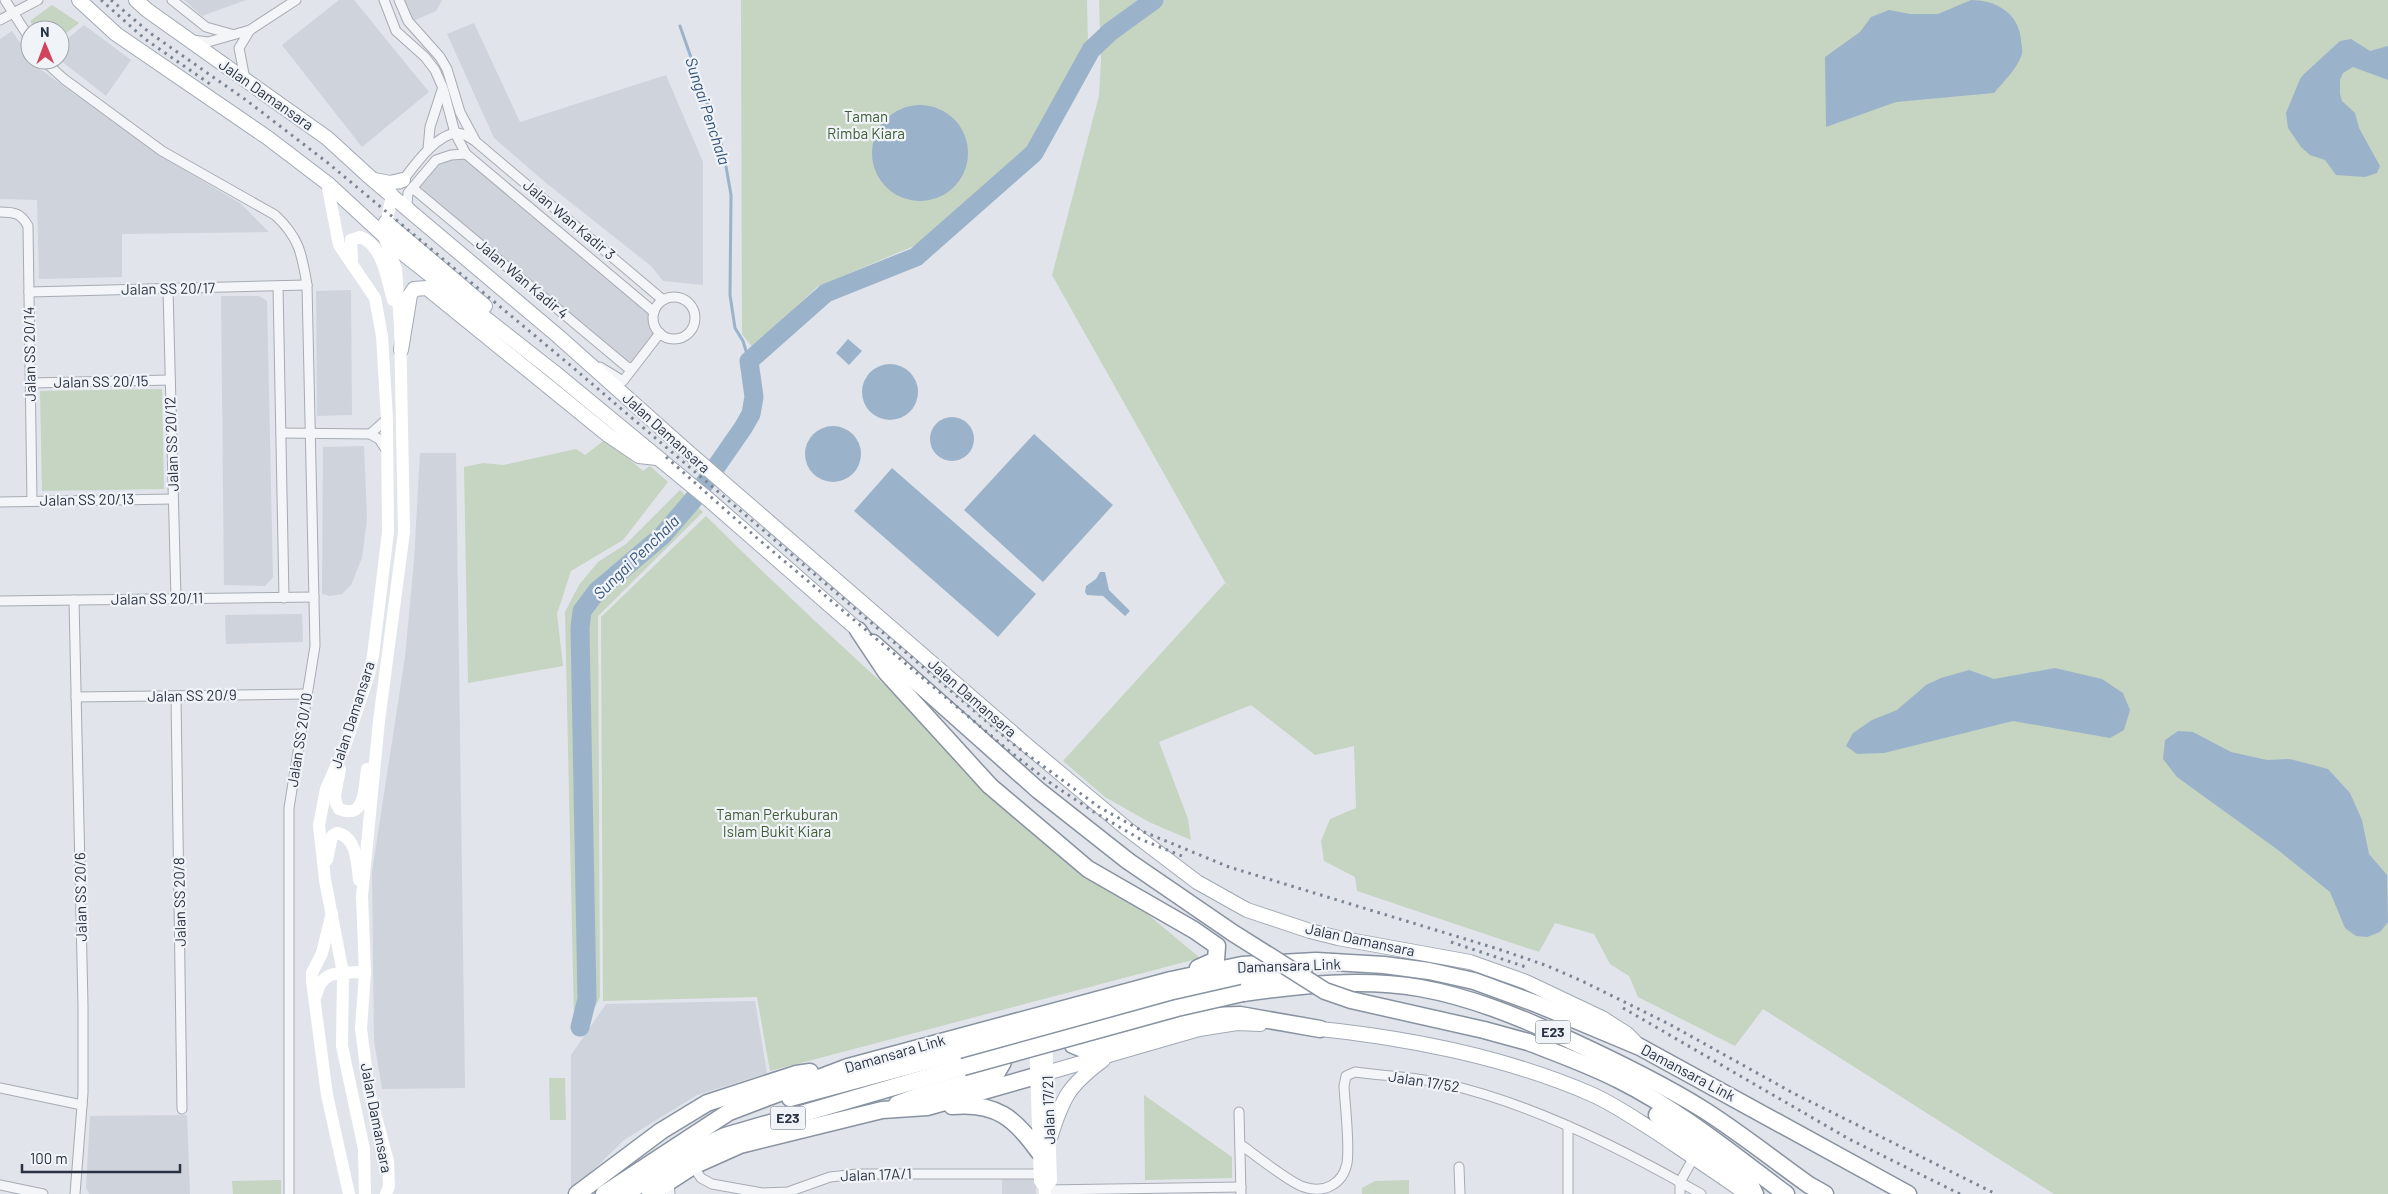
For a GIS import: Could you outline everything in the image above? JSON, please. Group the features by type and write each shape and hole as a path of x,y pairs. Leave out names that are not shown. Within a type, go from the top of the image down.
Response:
{"highway":[{"path":"858,630 1038,790 1128,860 1232,933 1325,991 1351,1000 1484,1030 1528,1042 1577,1061 1621,1081 1692,1124 1786,1194"},
{"path":"858,630 886,672 990,786 1088,869 1194,930 1217,946 1216,960 1171,980"},
{"name":"Damansara Link","path":"604,1194 729,1112 840,1069 1171,980 1242,965 1316,961 1384,965 1429,971 1474,981 1537,1004 1640,1047 1908,1194"},
{"path":"710,1123 758,1107 1175,994 1238,980 1384,965"},
{"name":"Damansara Link","path":"625,1194 690,1152 725,1136 963,1067 1177,1008 1243,993 1307,985 1368,983 1419,988 1463,998 1525,1020 1616,1061 1705,1111 1809,1185 1825,1194"},
{"path":"1083,1018 1070,1031 1072,1045 1083,1049 1208,1016 1240,1015 1320,1028"},
{"path":"650,1194 670,1188 693,1166 740,1145 882,1110 919,1096 996,1074 1003,1062 1000,1050 984,1047"},
{"path":"577,1194 661,1131 707,1103 796,1074 840,1069"},
{"path":"927,1108 1042,1074"},
{"path":"1644,1095 1651,1111 1742,1178 1752,1186 1755,1194"},
{"path":"882,1110 970,1104 996,1109 1023,1130 1039,1152"}],"main road":[{"name":"Jalan Damansara","path":"79,0 116,34 268,138 385,229 406,256 554,372 708,499 858,630"},
{"name":"Jalan Damansara","path":"136,0 327,138 373,180 392,194 415,216 582,358 724,484 1030,748 1126,828 1197,882 1247,910 1310,931 1338,938 1470,962 1526,982 1602,1018 1627,1034 1640,1047"},
{"path":"373,180 390,184 408,183"},
{"name":"Jalan Damansara","path":"327,183 339,244 352,260 375,298 380,317 387,418 388,532 372,656 369,674 345,746 326,790 321,810 320,842 325,880 343,973 342,1046 364,1149 365,1194"},
{"path":"392,194 385,229 501,320 554,372"},
{"name":"Jalan Damansara","path":"385,229 396,269 400,325 404,532 380,721 362,896 365,972 361,1029 369,1091 388,1161 389,1186 386,1194"},
{"path":"352,260 351,240 360,237 366,239 378,254 400,325"},
{"path":"406,256 438,296"},
{"path":"401,350 410,296 414,289 420,287 427,288 608,435 639,456 658,458"},
{"path":"345,746 336,803 339,809 352,812 358,809 362,802 370,749 380,721"},
{"path":"325,880 332,836 337,833 344,834 352,844 362,896"},
{"path":"332,913 326,930 322,953 312,973 327,1096 349,1194"},
{"path":"315,1003 318,986 323,978 343,973 365,972"},
{"path":"1042,1074 1199,1029 1237,1023 1320,1028 1403,1042 1477,1057 1535,1073 1592,1094 1628,1114 1747,1194"},
{"name":"Jalan 17/21","path":"1040,1031 1042,1074 1050,1138 1051,1181 1045,1190 1040,1181 1039,1152 1042,1074"},
{"path":"1050,1138 1060,1104 1071,1088 1081,1076 1112,1054"},
{"path":"364,1149 370,1164 373,1194"}],"street":[{"path":"5,0 20,23"},
{"path":"13,12 24,0"},
{"path":"0,20 38,0"},
{"path":"172,0 206,27 233,34"},
{"path":"189,40 208,42 250,30 296,0"},
{"name":"Jalan Wan Kadir 3","path":"384,0 396,31 429,62 443,88 455,133 466,154 654,312"},
{"name":"Jalan Wan Kadir 3","path":"399,0 408,21 436,51 448,69 460,112 475,141"},
{"path":"245,79 239,48 250,30"},
{"name":"Jalan SS 20/10","path":"54,70 162,151 275,214 289,227 296,239 303,261 308,286 315,646 289,808 289,1194"},
{"path":"415,216 407,198 408,183 428,149 430,127 443,88"},
{"path":"428,149 455,133"},
{"name":"Jalan Wan Kadir 3","path":"455,133 464,134 475,141 663,300"},
{"path":"392,194 436,160 451,154 466,154"},
{"name":"Jalan Wan Kadir 4","path":"408,183 627,367 632,368"},
{"name":"Jalan SS 20/14","path":"0,212 15,212 23,217 28,226 32,501"},
{"path":"278,286 284,598"},
{"name":"Jalan SS 20/17","path":"29,292 308,286"},
{"name":"Jalan SS 20/12","path":"168,289 176,599"},
{"path":"676,297 688,301 695,312 695,319 690,332 679,338 672,339 660,333 655,326 654,312 663,300 676,297"},
{"path":"582,358 623,381 660,333"},
{"name":"Jalan SS 20/15","path":"31,383 170,380"},
{"path":"370,434 387,418"},
{"path":"281,433 370,434 379,439 387,451"},
{"name":"Jalan SS 20/13","path":"0,502 173,499"},
{"name":"Jalan SS 20/11","path":"0,601 314,597"},
{"name":"Jalan SS 20/6","path":"74,600 83,995 82,1105 75,1194"},
{"name":"Jalan SS 20/9","path":"76,698 307,694"},
{"name":"Jalan SS 20/8","path":"176,696 182,1109"},
{"name":"Jalan 17/52","path":"1240,1144 1303,1187 1316,1189 1331,1186 1342,1179 1347,1162 1344,1086 1346,1076 1355,1072 1444,1083 1509,1101 1568,1126 1701,1194"},
{"path":"0,1088 82,1105"},
{"path":"1045,1190 1241,1191 1239,1112"},
{"path":"1568,1126 1568,1194"},
{"path":"1680,1194 1680,1182 1694,1157"},
{"name":"Jalan 17A/1","path":"693,1166 701,1178 712,1184 762,1193 788,1192 830,1177 857,1174 1040,1174"},
{"path":"1459,1167 1460,1194"},
{"path":"0,1185 43,1194"}],"shaded area":[{"path":"184,0 246,0 202,16"},
{"path":"339,0 354,0 429,92 362,147 282,45"},
{"path":"404,0 442,0 436,11 413,21"},
{"path":"474,23 520,122 666,75 703,162 703,285 663,281 651,266 546,183 494,138 447,34"},
{"path":"84,25 131,60 106,96 70,68 70,37"},
{"path":"12,31 20,43 20,70 42,70 159,155 240,203 269,232 122,234 122,277 39,279 37,200 0,199 0,39"},
{"path":"452,158 465,158 647,311 654,337 631,365 418,187 439,163"},
{"path":"351,290 352,415 317,416 316,291"},
{"path":"221,296 259,296 267,301 273,577 265,586 224,585"},
{"path":"364,446 367,519 362,558 351,585 342,594 330,596 322,594 323,447"},
{"path":"420,453 456,453 465,1088 382,1089 374,1041 372,872 405,657 414,561"},
{"path":"302,614 303,642 226,644 225,615"},
{"path":"755,1001 767,1073 697,1095 624,1140 571,1192 571,1055 606,1004"},
{"path":"187,1115 190,1194 89,1194 86,1188 90,1116"},
{"path":"1002,1178 1036,1178 1036,1194 1002,1194"}],"green space":[{"name":"Taman Rimba Kiara","path":"741,0 1087,0 1088,44 1029,152 921,243 817,287 753,348 742,334"},
{"path":"1099,0 2388,0 2388,1194 2054,1194 1763,1009 1735,1046 1638,997 1629,976 1610,964 1594,934 1555,923 1539,952 1357,891 1355,877 1324,861 1321,841 1330,819 1356,808 1354,746 1315,755 1251,705 1159,742 1188,819 1191,840 1149,822 1105,797 1063,761 1225,583 1232,589 1225,582 1052,275 1099,96 1101,61"},
{"path":"52,5 79,23 70,30 70,20 31,20"},
{"path":"162,389 164,489 42,491 40,391"},
{"path":"606,439 643,471 650,466 668,482 623,540 571,571 557,614 563,666 468,683 464,467 483,463 503,465 576,449 585,455"},
{"path":"680,490 703,512 598,616 600,997 589,1019 574,1020 565,612 579,585 598,562 626,544"},
{"name":"Taman Perkuburan Islam Bukit Kiara","path":"706,516 886,687 1010,797 1200,958 770,1071 757,997 603,1001 601,617"},
{"path":"549,1078 565,1078 566,1120 550,1120"},
{"path":"1144,1095 1232,1157 1232,1178 1145,1180"},
{"path":"281,1180 281,1194 233,1194 232,1181"},
{"path":"1409,1180 1409,1194 1362,1194 1362,1188 1375,1181"}],"water":[{"path":"1971,0 1989,2 2004,9 2019,30 2022,54 2014,70 1994,93 1896,102 1826,127 1825,57 1860,32 1871,17 1889,10 1910,14 1938,14"},
{"path":"2351,39 2370,51 2388,46 2388,80 2353,67 2343,73 2340,80 2342,101 2355,113 2359,128 2380,166 2377,173 2365,177 2336,175 2325,160 2310,155 2301,147 2288,128 2286,113 2300,79 2304,74 2340,41"},
{"path":"920,105 938,108 954,119 965,135 968,153 965,171 954,187 938,198 920,201 902,198 886,187 875,171 872,153 875,135 886,119 902,108"},
{"path":"848,339 862,351 849,365 836,353"},
{"path":"884,364 896,364 906,368 914,376 918,392 914,408 906,416 896,420 884,420 874,416 866,408 862,398 862,386 866,376 874,368"},
{"path":"956,417 968,423 973,431 973,447 968,455 960,460 948,461 936,455 931,447 930,435 936,423 944,418"},
{"path":"827,426 839,426 849,430 857,438 861,454 857,470 849,478 839,482 827,482 817,478 809,470 805,460 805,448 809,438 817,430"},
{"path":"1034,434 1113,505 1043,582 964,510"},
{"path":"892,468 1036,594 998,637 854,511"},
{"path":"1100,572 1105,572 1109,590 1130,611 1125,616 1103,596 1087,595 1085,592 1086,586 1096,579"},
{"path":"2055,668 2102,679 2123,693 2130,710 2124,730 2110,738 2013,721 1884,753 1857,754 1846,746 1853,733 1872,720 1897,710 1926,685 1941,678 1969,670 1994,679"},
{"path":"2178,731 2193,732 2231,752 2267,760 2290,759 2328,769 2350,793 2362,820 2369,854 2387,875 2388,922 2380,932 2367,937 2356,936 2345,928 2330,892 2278,850 2177,777 2163,759 2165,740"}],"waterway":[{"name":"Sungai Penchala","path":"580,1027 587,999 580,628 582,611 597,591 662,536 693,500 743,428 751,414 754,397 749,361 826,293 916,257 1034,153 1091,50 1110,32 1154,0"},
{"name":"Sungai Penchala","path":"680,26 723,149 731,195 730,295 735,328 743,341 749,361"}],"railway":[{"path":"101,0 145,39 210,84"},
{"path":"111,0 150,33 246,100 328,163 570,365 1013,744 1099,807 1144,832 1229,867 1545,965 1669,1024 1793,1093 1996,1194"},
{"path":"666,457 757,538 1008,750 1049,782 1094,812 1140,839 1182,856"},
{"path":"1451,942 1529,968"},
{"path":"1623,1008 1849,1139 1960,1194"}]}
